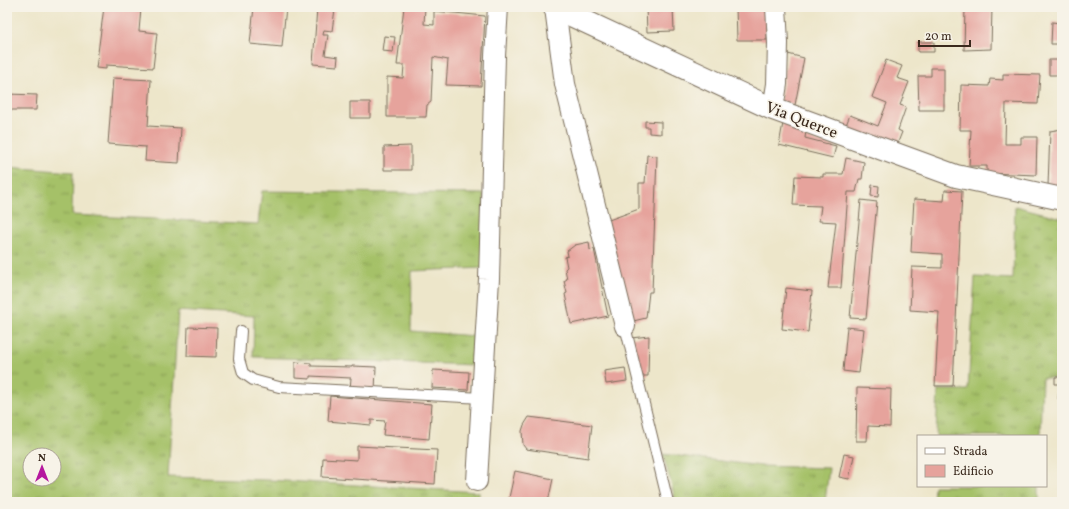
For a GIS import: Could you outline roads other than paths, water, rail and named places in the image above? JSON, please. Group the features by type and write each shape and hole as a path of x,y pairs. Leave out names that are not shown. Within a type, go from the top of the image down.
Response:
{"street":[{"path":"477,481 489,279 495,56 498,7"},
{"path":"554,7 565,84 625,326"},
{"name":"Via Querce","path":"554,7 773,109 956,176 1062,199"},
{"path":"773,109 777,84 778,43 776,7"}],"lane":[{"path":"625,326 668,502"},
{"path":"241,331 240,359 243,373 253,380 279,387 482,398"}]}
